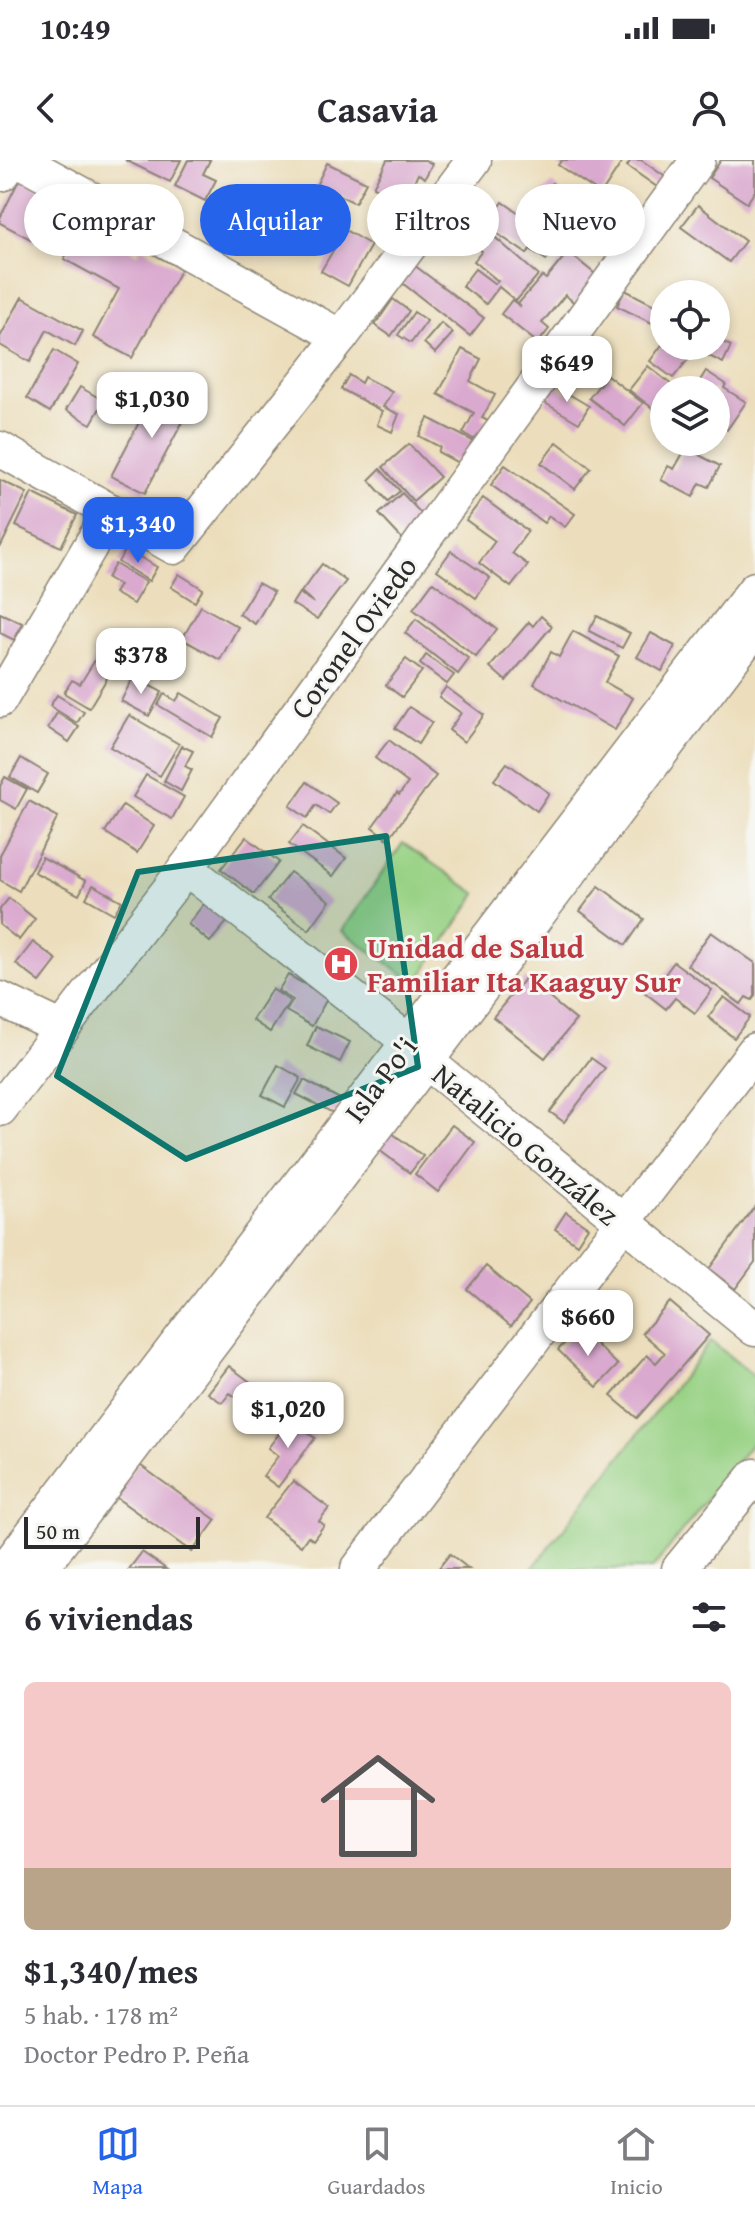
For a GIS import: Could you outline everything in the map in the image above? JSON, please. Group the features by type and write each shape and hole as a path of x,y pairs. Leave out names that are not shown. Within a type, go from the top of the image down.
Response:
{"main road":[{"path":"0,169 5,160"}],"street":[{"path":"20,160 341,337"},
{"path":"0,449 174,547 341,337 474,160"},
{"name":"Coronel Oviedo","path":"0,1109 186,868 698,160"},
{"path":"0,700 111,511"},
{"name":"Isla Po'i","path":"40,1569 755,589"},
{"name":"Isla Po'i","path":"5,1569 755,629"},
{"name":"Natalicio González","path":"186,868 418,1052 622,1223 755,1329"},
{"path":"0,999 61,1028"},
{"path":"358,1569 755,1050"},
{"path":"679,1569 755,1476"}],"highlighted area":[{"path":"386,836 418,1067 186,1159 57,1076 138,872"}],"green space":[{"path":"403,843 477,894 416,983 342,931"},
{"path":"711,1341 755,1377 755,1439 652,1569 532,1569"}],"building":[{"path":"125,160 181,160 170,182"},
{"path":"188,160 210,160 203,174 216,180 214,184 200,184 200,198 184,190 184,184 176,184"},
{"path":"387,160 425,160 432,164 425,178 418,174 413,184 375,184"},
{"path":"562,160 622,162 608,184 586,184 558,165"},
{"path":"631,160 641,160 667,178 660,189 627,166"},
{"path":"721,160 755,160 755,191 747,203 709,178"},
{"path":"327,163 366,182 355,203 351,201 351,184 317,184"},
{"path":"20,178 31,184 24,184 24,236 0,223"},
{"path":"503,202 515,210 515,246 499,235 499,208"},
{"path":"698,205 745,241 729,262 681,227"},
{"path":"351,233 367,243 367,252 348,286 321,271 330,256 351,256"},
{"path":"499,241 538,275 516,301 499,287 486,304 462,286 475,269 495,284 498,281 474,261 478,256 499,256"},
{"path":"66,256 157,256 181,269 132,358 93,337 119,289 64,259"},
{"path":"565,256 573,256 600,278 577,305 565,295 542,323 549,329 538,343 501,314 512,300 521,307 518,304 542,276 546,279"},
{"path":"414,265 484,318 470,336 401,282"},
{"path":"625,290 650,303 650,322 617,306"},
{"path":"22,297 83,331 75,346 47,330 30,362 0,345 0,337"},
{"path":"393,299 409,311 391,336 375,325"},
{"path":"414,312 427,321 411,343 398,335"},
{"path":"441,323 453,333 435,353 424,343"},
{"path":"462,349 481,359 470,381 495,395 482,418 488,421 477,441 463,433 474,413 438,394"},
{"path":"54,350 78,364 50,412 27,398"},
{"path":"651,360 688,360 675,376"},
{"path":"648,366 660,376 650,376 650,406 629,390"},
{"path":"349,375 361,383 364,377 392,392 383,407 399,414 392,432 377,425 382,411 341,389"},
{"path":"607,375 643,403 625,426 589,398"},
{"path":"158,386 192,404 145,493 111,476"},
{"path":"555,386 589,406 579,423 545,403"},
{"path":"80,387 104,401 91,424 66,410"},
{"path":"730,392 746,402 730,426"},
{"path":"428,418 473,441 460,464 438,452 440,447 419,436"},
{"path":"557,442 591,468 575,489 541,463"},
{"path":"409,444 440,477 413,501 383,467"},
{"path":"681,456 701,456 720,466 709,487 700,483 693,497 661,480 668,466 674,469"},
{"path":"505,465 575,514 565,527 549,516 544,523 491,485"},
{"path":"380,469 400,491 388,501 369,480"},
{"path":"0,480 27,493 0,548"},
{"path":"32,493 77,515 61,547 16,526"},
{"path":"402,493 429,522 406,543 379,514"},
{"path":"483,498 528,531 512,553 528,565 511,587 479,563 495,541 466,520"},
{"path":"126,549 157,567 149,581 118,562"},
{"path":"451,551 490,578 476,598 437,570"},
{"path":"115,564 146,582 133,604 114,593 119,585 107,578"},
{"path":"322,564 346,581 317,619 292,604 299,593 314,603 301,592"},
{"path":"179,574 203,589 195,602 171,587"},
{"path":"433,582 497,629 476,657 413,609"},
{"path":"258,583 274,592 255,624 239,614"},
{"path":"201,606 238,627 220,660 182,639"},
{"path":"0,613 22,623 14,640 0,633"},
{"path":"541,616 552,626 506,681 490,667 529,622 533,626"},
{"path":"597,616 630,633 622,648 589,631"},
{"path":"416,619 469,659 458,674 405,633"},
{"path":"573,631 619,656 605,682 633,698 615,730 534,684 551,652 559,657"},
{"path":"651,633 675,646 662,671 637,657"},
{"path":"426,655 454,675 447,684 420,664"},
{"path":"406,659 422,671 402,697 386,685"},
{"path":"95,660 112,670 89,708 64,693 72,680 80,684"},
{"path":"133,677 162,692 149,716 121,701"},
{"path":"446,687 484,715 464,742 449,730 461,713 439,697"},
{"path":"181,693 223,718 212,737 158,705 164,694 176,701"},
{"path":"57,695 84,712 77,723 50,706"},
{"path":"409,707 432,722 418,744 395,728"},
{"path":"57,713 79,727 69,742 48,728"},
{"path":"129,715 179,744 160,776 110,747"},
{"path":"389,740 436,776 388,839 372,827 408,783 375,758"},
{"path":"182,746 193,751 185,766 192,770 181,791 164,781"},
{"path":"21,758 48,774 37,793 10,777"},
{"path":"507,763 549,793 537,811 494,780"},
{"path":"146,775 184,797 172,819 133,797"},
{"path":"5,777 27,789 16,809 0,800 0,786"},
{"path":"307,782 337,803 329,814 316,805 307,818 290,806"},
{"path":"29,801 58,817 19,891 0,880 0,855"},
{"path":"123,805 154,826 137,853 105,832"},
{"path":"303,826 346,858 333,876 289,844"},
{"path":"246,837 279,862 254,894 221,869"},
{"path":"42,857 86,881 79,895 34,872"},
{"path":"290,872 330,901 309,930 268,900"},
{"path":"93,885 122,901 114,914 86,898"},
{"path":"599,886 644,919 626,945 580,911"},
{"path":"9,898 35,919 19,940 0,925 0,909"},
{"path":"204,904 227,922 210,942 188,924"},
{"path":"711,932 755,963 755,996 752,1000 746,997 741,1004 687,965"},
{"path":"33,942 57,960 40,982 16,964"},
{"path":"674,962 712,990 695,1013 675,998 666,1009 643,991 651,980 657,985"},
{"path":"288,975 328,997 312,1026 286,1011 293,1000 278,991"},
{"path":"525,978 576,1020 545,1058 493,1017"},
{"path":"272,989 290,1001 270,1032 252,1020"},
{"path":"724,997 750,1017 734,1038 708,1017"},
{"path":"316,1026 350,1042 340,1062 307,1046"},
{"path":"591,1058 605,1068 564,1122 550,1112"},
{"path":"278,1065 301,1078 285,1107 262,1095"},
{"path":"304,1080 342,1100 335,1114 296,1094"},
{"path":"452,1125 475,1142 438,1192 415,1174"},
{"path":"388,1130 423,1156 410,1173 375,1147"},
{"path":"755,1206 755,1262 735,1289 709,1269"},
{"path":"566,1212 588,1227 577,1244 555,1229"},
{"path":"486,1266 530,1303 511,1326 467,1289"},
{"path":"670,1302 709,1335 637,1418 611,1396 647,1355 656,1363 665,1353 642,1333"},
{"path":"579,1328 618,1365 597,1387 558,1350"},
{"path":"229,1366 269,1396 248,1423 239,1416 247,1405 230,1393 222,1403 208,1393"},
{"path":"293,1415 306,1424 302,1429 315,1438 278,1487 263,1476 278,1456 268,1448"},
{"path":"137,1463 216,1520 192,1552 114,1496"},
{"path":"293,1481 329,1508 319,1521 324,1525 313,1540 308,1536 301,1546 264,1518"},
{"path":"142,1552 166,1569 129,1569"},
{"path":"450,1554 469,1569 438,1569"}],"place":[{"name":"Unidad de Salud Familiar Ita Kaaguy Sur","path":"341,964"}]}
